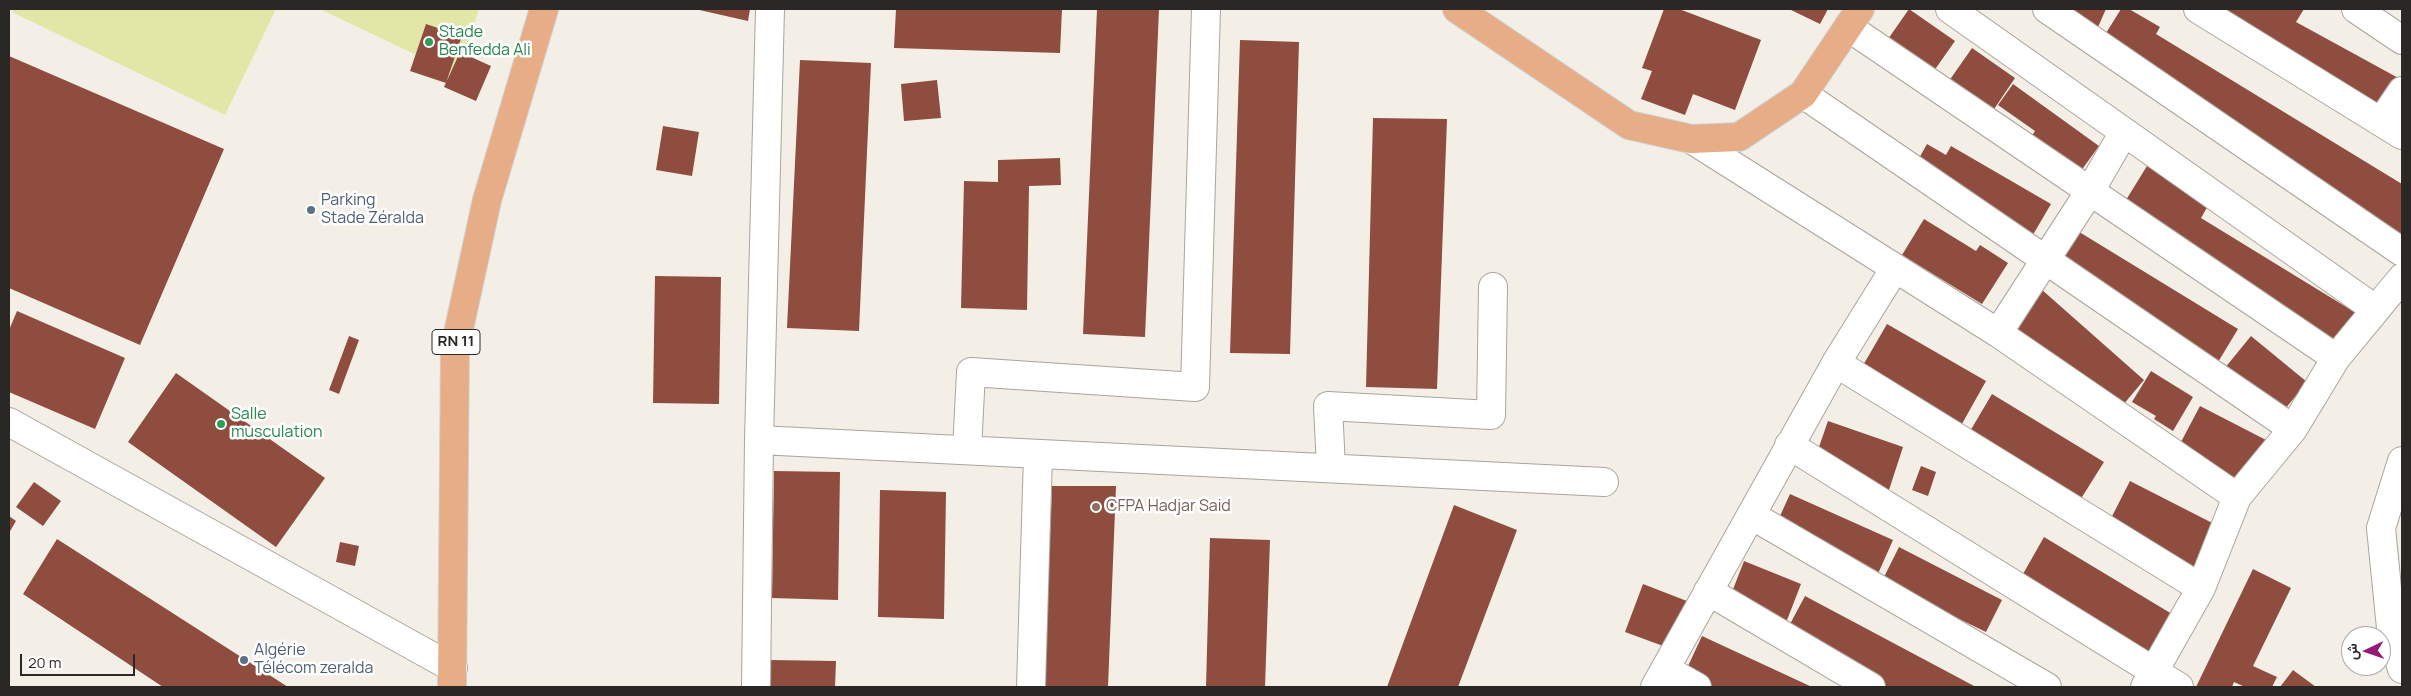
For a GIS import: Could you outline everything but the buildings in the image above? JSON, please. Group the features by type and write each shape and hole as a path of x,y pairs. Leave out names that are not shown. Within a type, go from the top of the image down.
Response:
{"main road":[{"name":"RN 11","path":"452,678 455,347 487,200 544,9"},
{"path":"1457,9 1629,125 1691,139 1739,137 1803,94 1854,18"}],"street":[{"path":"756,687 759,440 770,9"},
{"path":"967,450 970,372 1195,386 1206,9"},
{"path":"1950,9 2375,309"},
{"path":"2047,9 2402,252"},
{"path":"2198,9 2391,129 2402,91"},
{"path":"2356,9 2402,40"},
{"path":"1854,18 2090,191 2336,358"},
{"path":"1803,94 2293,429"},
{"path":"1998,333 2044,259 2090,191 2124,132"},
{"path":"1691,139 1998,333 2237,497"},
{"path":"1697,687 1660,678 1836,363 1895,268"},
{"path":"2149,679 2201,588 2237,497 2293,429 2336,358 2402,278"},
{"path":"1331,468 1328,406 1491,415 1493,287"},
{"path":"1836,363 2201,588"},
{"path":"9,422 452,678"},
{"path":"759,440 1604,482"},
{"path":"1789,445 2149,679 2179,687"},
{"path":"1031,687 1038,455"},
{"path":"2402,461 2381,528 2392,638 2402,669"},
{"path":"1751,515 2047,687"},
{"path":"1708,591 1871,687"}],"green space":[{"path":"14,9 276,9 225,115 12,12"},
{"name":"Stade Benfedda Ali","path":"320,9 479,9 458,75"}],"place":[{"name":"Stade Benfedda Ali","path":"429,42"},
{"name":"Parking Stade Zéralda","path":"311,210"},
{"name":"Salle musculation","path":"221,424"},
{"name":"CFPA Hadjar Said","path":"1096,507"},
{"name":"Algérie Télécom zeralda","path":"244,660"}]}
